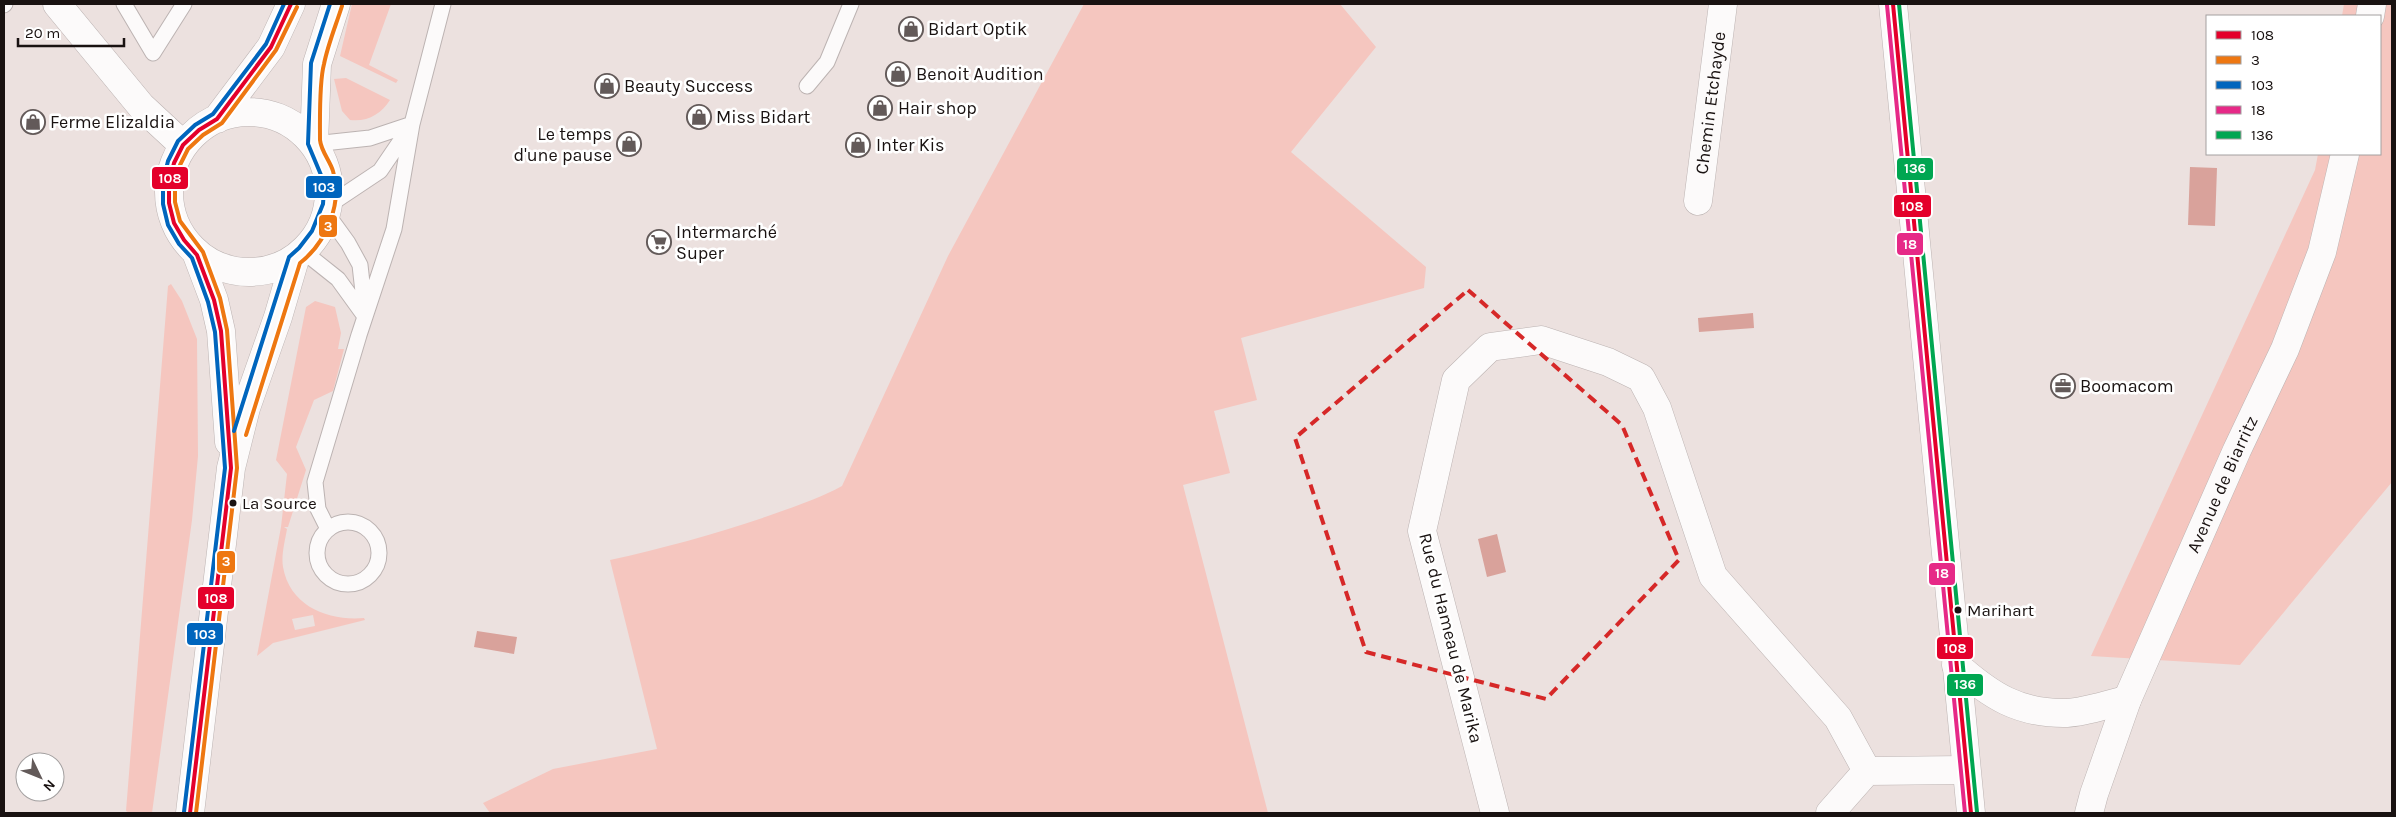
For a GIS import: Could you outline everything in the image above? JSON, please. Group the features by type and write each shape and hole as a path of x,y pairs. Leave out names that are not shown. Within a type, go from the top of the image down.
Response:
{"main road":[{"path":"217,119 271,47 291,4"},
{"path":"314,144 317,64 336,4"},
{"name":"Chemin Etchayde","path":"1698,201 1723,4"},
{"path":"1893,4 1971,813"},
{"path":"62,5 141,106 183,145"},
{"path":"243,112 270,114 294,126 314,144 327,173 330,189 328,209 318,234 299,255 271,270 246,273 220,268 198,255 184,240 174,223 169,203 168,183 174,163 183,145 198,130 217,119 243,112"},
{"name":"Avenue de Biarritz","path":"2090,813 2094,794 2127,700 2237,450 2285,349 2322,252 2345,155"},
{"path":"198,255 214,300 221,331 232,468"},
{"path":"190,813 232,468 246,408 299,255"},
{"name":"Rue du Hameau de Marika","path":"1495,813 1422,530 1456,380 1490,347 1541,340 1608,362 1641,378 1657,408 1713,576 1838,718 1867,771"},
{"path":"1956,665 1990,693 2025,710 2068,713 2127,700"},
{"path":"1830,813 1867,771 1966,770"}],"lane":[{"path":"124,4 153,52 184,4"},
{"path":"328,529 318,509 315,482 365,316 394,230 412,124 443,4"},
{"path":"806,86 827,62 851,4"},
{"path":"314,144 370,138 412,124"},
{"path":"365,316 360,265 328,209 380,171 412,124"},
{"path":"299,255 338,278 365,316"},
{"path":"356,523 373,534 378,543 378,563 367,579 349,585 339,584 323,573 318,564 318,545 321,536 328,529 337,524 356,523"}],"highlighted area":[{"path":"1468,290 1622,425 1679,560 1546,699 1366,652 1295,438"}],"shaded area":[{"path":"352,4 391,4 369,65 398,80 396,83 340,56"},
{"path":"1084,4 1340,4 1376,47 1291,152 1426,267 1424,288 1241,338 1257,400 1214,411 1230,473 1183,485 1268,813 490,813 483,803 553,769 657,749 610,560 650,551 748,523 824,495 842,486 948,256"},
{"path":"2344,4 2392,4 2392,482 2240,665 2091,656 2315,170 2318,155 2381,155 2381,15 2342,15"},
{"path":"346,78 390,100 373,116 363,120 350,120 342,111 334,79"},
{"path":"2190,167 2217,168 2215,226 2188,225"},
{"path":"171,284 182,301 197,339 198,456 192,520 152,813 129,813 126,811 168,286"},
{"path":"315,301 335,307 341,333 338,349 344,349 333,391 314,400 296,447 306,470 288,527 284,527 287,529 283,567 287,581 302,602 325,614 338,617 364,618 365,620 273,643 257,656 281,527 287,474 276,460 306,307","holes":["313,615 315,626 295,630 292,619"]},
{"path":"1753,313 1754,328 1699,332 1698,318"},
{"path":"1497,534 1506,572 1487,577 1478,539"},
{"path":"477,631 517,637 514,654 474,647"}],"transit line":[{"name":"103","path":"184,812 225,468 215,332 208,302 192,258 179,244 168,225 163,204 163,182 168,161 178,141 195,125 213,114 266,44 284,4"},
{"name":"108","path":"190,813 231,468 221,331 214,300 197,255 184,240 174,223 169,203 169,183 174,163 183,145 199,130 217,119 271,47 291,4"},
{"name":"103","path":"234,431 289,257 299,248 312,231 323,204 324,189 321,175 308,144 311,63 330,4"},
{"name":"108","path":"1893,4 1971,813"},
{"name":"136","path":"1899,4 1977,812"},
{"name":"18","path":"1887,5 1965,813"},
{"name":"3","path":"246,435 300,263 318,245 325,234 334,209 336,183 320,140 321,91 322,72 342,6"},
{"name":"3","path":"196,813 237,468 227,330 220,298 203,252 180,221 175,202 175,184 180,165 188,149 203,135 222,123 276,50 297,7"}],"place":[{"name":"Bidart Optik","path":"911,29"},
{"name":"Benoit Audition","path":"898,74"},
{"name":"Beauty Success","path":"607,86"},
{"name":"Hair shop","path":"880,108"},
{"name":"Miss Bidart","path":"699,117"},
{"name":"Ferme Elizaldia","path":"33,122"},
{"name":"Le temps d'une pause","path":"629,144"},
{"name":"Inter Kis","path":"858,145"},
{"name":"Intermarché Super","path":"659,242"},
{"name":"Boomacom","path":"2063,386"},
{"name":"La Source","path":"233,503"},
{"name":"Marihart","path":"1958,610"}]}
